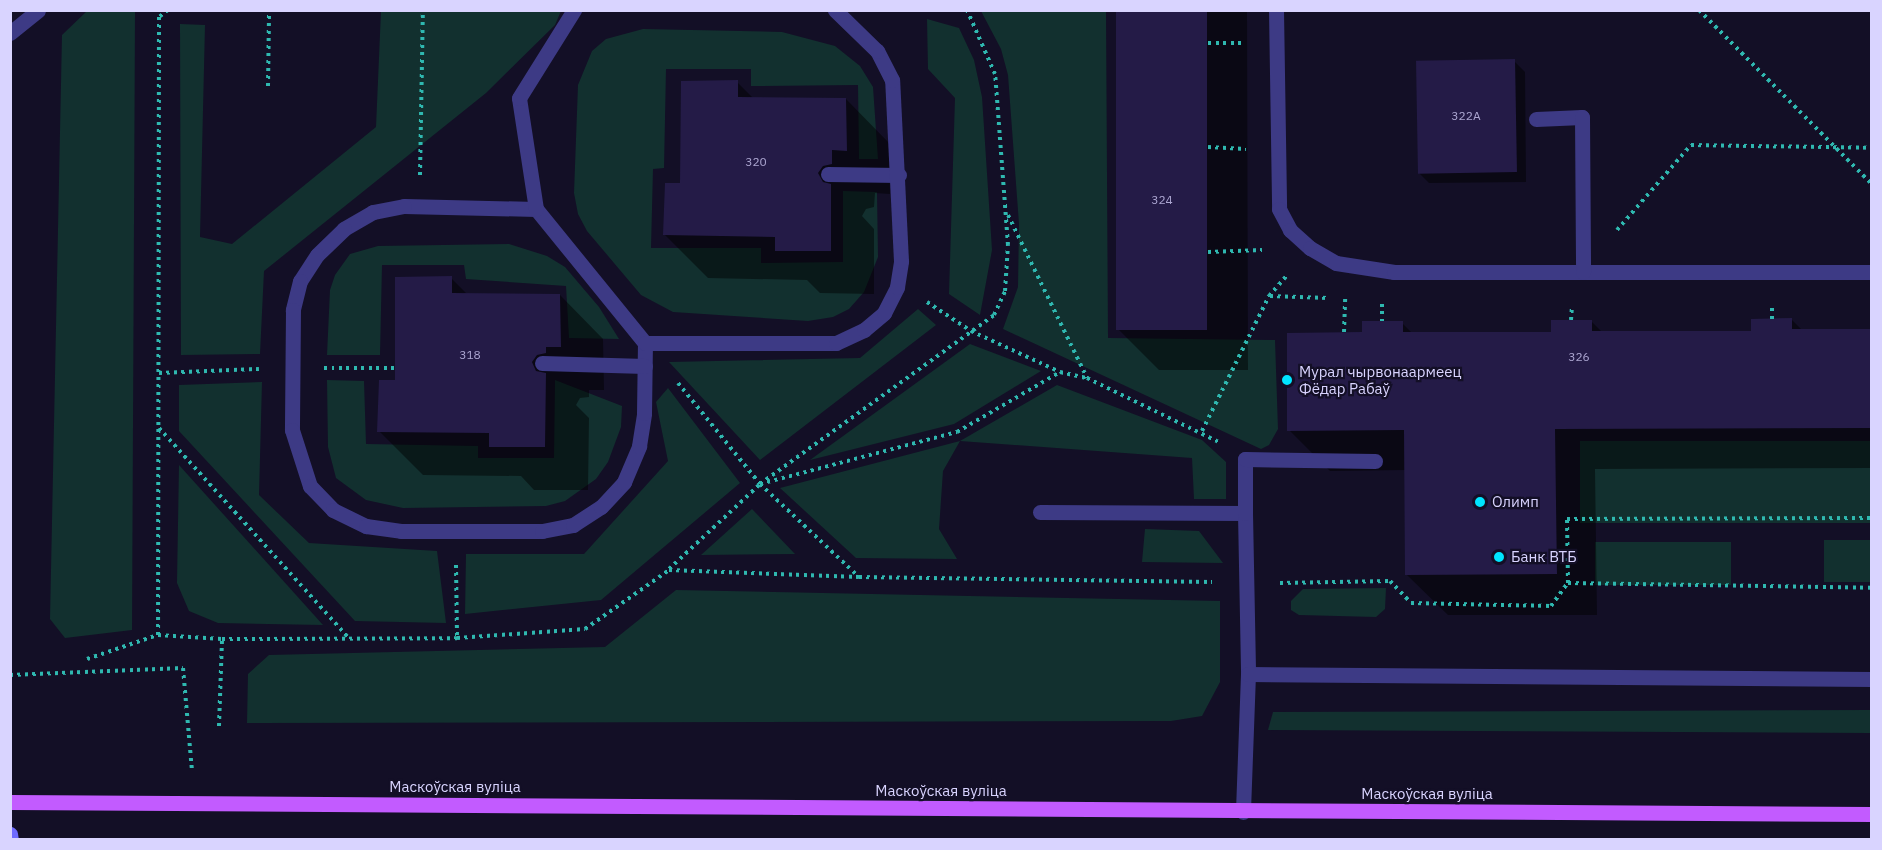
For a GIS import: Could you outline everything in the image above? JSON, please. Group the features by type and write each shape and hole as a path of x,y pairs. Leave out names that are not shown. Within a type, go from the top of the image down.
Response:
{"main road":[{"name":"Маскоўская вуліца","path":"10,802 1243,812 1872,814"},
{"path":"10,834 11,840"}],"lane":[{"path":"10,33 38,10"},
{"path":"536,209 420,206 373,212 344,229 317,255 300,281 293,310 292,430 298,458 310,486 333,510 366,526 401,531 542,531 573,525 601,507 624,482 639,446 645,344 536,209 519,98 574,10"},
{"path":"645,344 836,343 864,330 884,313 897,288 901,261 892,80 877,51 835,10"},
{"path":"1276,10 1279,209 1290,230 1310,248 1336,263 1373,271 1872,272"},
{"path":"1536,118 1582,117 1583,272"},
{"path":"828,174 898,175"},
{"path":"542,363 645,366"},
{"path":"1243,812 1248,675 1245,459 1375,461"},
{"path":"1040,512 1245,513"},
{"path":"1248,675 1872,679"}],"path":[{"path":"158,635 159,16 168,10"},
{"path":"268,86 269,10"},
{"path":"420,206 423,10"},
{"path":"87,659 158,635 222,639 457,638 585,629 669,570 760,484 994,315 1005,291 1008,269 995,74 967,10"},
{"path":"1699,10 1831,147 1872,184"},
{"path":"1610,237 1691,145 1872,148"},
{"path":"1006,212 1086,378"},
{"path":"1208,252 1310,248"},
{"path":"1202,431 1269,296 1310,248"},
{"path":"1344,332 1346,298"},
{"path":"936,306 971,331 1060,372 1086,378 1202,431 1245,459"},
{"path":"645,344 760,484 860,577"},
{"path":"291,368 398,368"},
{"path":"159,373 229,371"},
{"path":"760,484 957,432 1060,372"},
{"path":"158,428 350,639"},
{"path":"669,570 860,577 1246,582 1390,581 1411,603 1551,606 1568,583 1567,519 1872,518"},
{"path":"456,568 457,638"},
{"path":"1568,583 1872,588"},
{"path":"219,726 222,639"},
{"path":"10,675 183,668 189,724"}],"green space":[{"path":"87,11 135,11 132,630 65,638 50,619 62,35"},
{"path":"381,11 561,11 555,25 486,93 264,271 260,354 181,355 180,24 205,25 200,237 232,244 376,127"},
{"path":"981,11 1106,11 1108,338 1275,340 1278,429 1269,445 1261,449 1003,329 1018,287 1019,224 1008,75 1001,49"},
{"path":"927,19 959,28 974,60 982,97 992,250 980,315 949,294 955,98 928,69"},
{"path":"643,29 782,32 835,46 860,66 873,87 878,159 859,159 858,85 751,86 751,69 666,69 664,168 653,169 651,248 761,248 761,263 843,262 843,191 877,192 878,257 864,292 849,309 833,317 808,321 673,312 641,295 587,231 578,214 574,193 578,85 592,51 606,39"},
{"path":"509,244 547,256 565,267 599,307 619,339 569,338 566,286 466,279 464,265 382,265 380,355 327,355 330,290 335,275 350,254 378,246"},
{"path":"918,309 936,325 760,460 669,362 860,358"},
{"path":"970,344 1041,371 954,424 810,460"},
{"path":"327,380 364,381 366,444 478,446 478,458 554,458 555,380 622,406 621,427 608,462 596,479 565,501 546,506 403,508 366,500 336,478 328,447"},
{"path":"262,382 259,495 309,543 437,551 446,623 355,621 179,431 179,385"},
{"path":"1057,385 1202,440 1226,462 1226,499 1194,499 1192,458 960,441"},
{"path":"668,388 740,483 601,600 465,614 466,554 584,554 668,461 656,402"},
{"path":"960,441 943,471 939,529 957,559 856,558 780,488"},
{"path":"1580,441 1871,441 1871,523 1580,523"},
{"path":"179,465 323,625 218,623 189,611 177,583"},
{"path":"752,509 795,554 701,555"},
{"path":"1145,529 1199,531 1223,563 1142,562"},
{"path":"1824,540 1871,540 1871,582 1824,582"},
{"path":"1595,542 1731,542 1731,585 1595,585"},
{"path":"1386,588 1385,609 1376,617 1299,615 1291,610 1291,601 1303,589"},
{"path":"676,590 1220,601 1220,682 1202,716 1171,721 247,723 248,674 269,655 605,647"},
{"path":"1871,710 1871,733 1268,730 1273,712"}],"building":[{"path":"1116,10 1207,10 1207,330 1116,330"},
{"path":"1515,59 1517,172 1418,174 1416,61"},
{"path":"738,80 738,97 846,98 847,151 832,150 832,164 823,166 818,173 823,182 831,184 831,251 775,251 775,237 663,235 665,183 680,183 681,81"},
{"path":"452,276 452,293 560,294 561,347 546,347 546,353 537,355 532,362 536,371 546,373 545,447 489,447 489,433 377,432 379,380 395,380 395,277"},
{"path":"1792,318 1792,329 1872,329 1872,428 1555,429 1557,574 1405,575 1404,430 1287,431 1287,333 1362,332 1362,321 1403,321 1403,332 1551,332 1551,320 1592,320 1592,331 1751,331 1751,319"}],"place":[{"name":"Мурал чырвонаармеец Фёдар Рабаў","path":"1287,380"},
{"name":"Олимп","path":"1480,502"},
{"name":"Банк ВТБ","path":"1499,557"}]}
